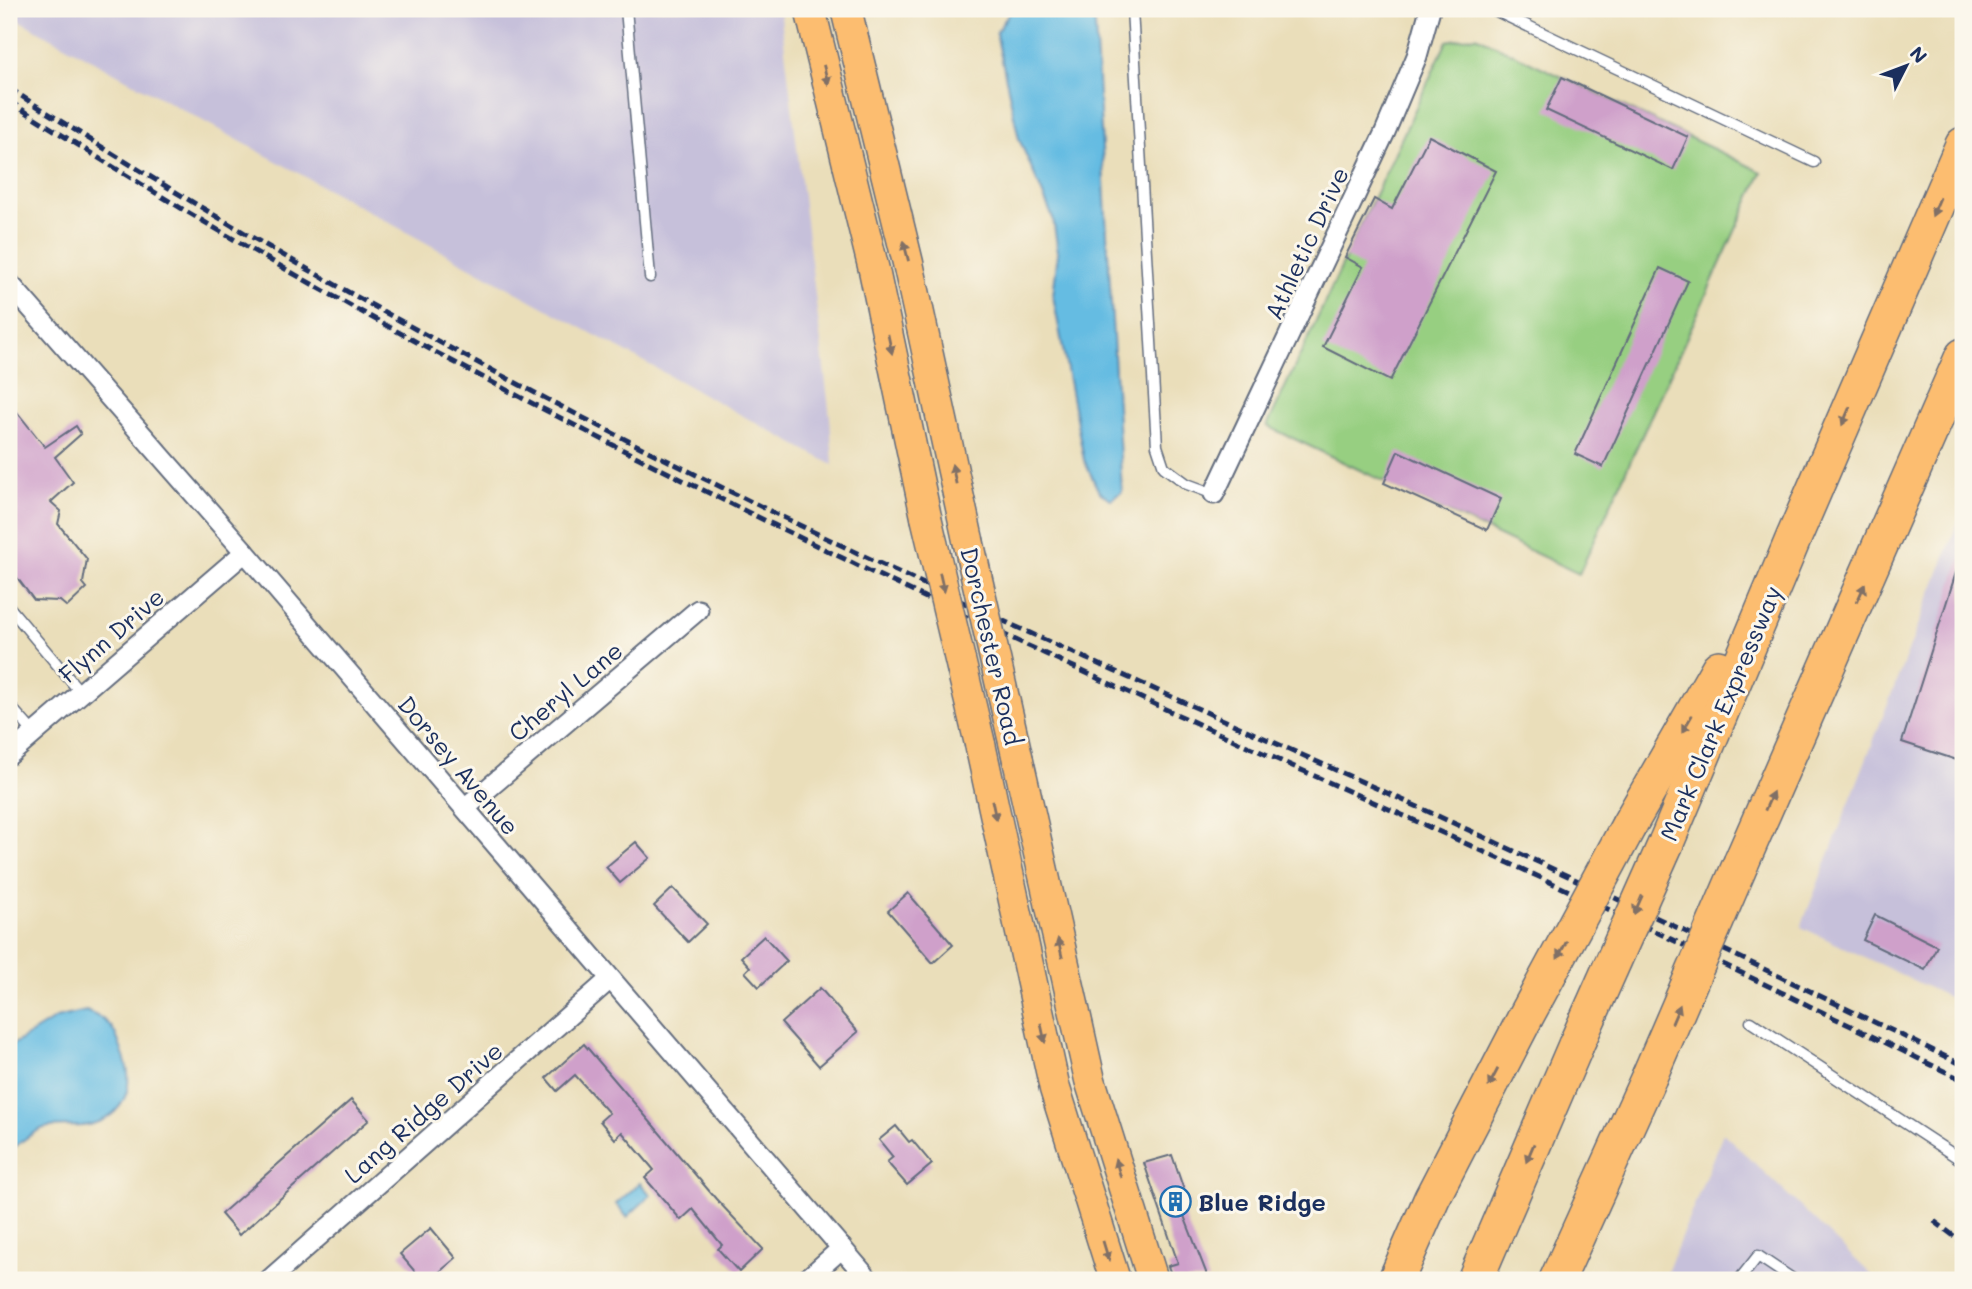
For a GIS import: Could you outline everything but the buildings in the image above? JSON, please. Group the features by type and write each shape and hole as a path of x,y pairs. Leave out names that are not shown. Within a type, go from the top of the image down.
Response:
{"highway":[{"name":"Mark Clark Expressway","path":"1475,1280 1666,843 1963,145"},
{"path":"1557,1280 1963,356"},
{"path":"1396,1280 1432,1198 1525,1018 1629,825 1794,537"},
{"path":"1581,1280 1648,1077"}],"main road":[{"name":"Dorchester Road","path":"810,9 874,270 926,517 980,744 1055,1089 1115,1280"},
{"name":"Dorchester Road","path":"846,9 908,263 1090,1080 1153,1280"}],"street":[{"name":"Athletic Drive","path":"1214,494 1385,132 1417,56 1430,9"},
{"name":"Dorsey Avenue","path":"9,283 245,552 609,980 869,1280"},
{"name":"Flynn Drive","path":"9,755 245,552"},
{"name":"Cheryl Lane","path":"465,808 698,610"},
{"name":"Lang Ridge Drive","path":"269,1280 609,980"},
{"path":"806,1280 842,1248"}],"lane":[{"path":"626,9 650,277"},
{"path":"1132,9 1157,446 1164,467 1187,484 1214,494"},
{"path":"1492,9 1814,162"},
{"path":"9,607 81,693"},
{"path":"9,705 34,733"},
{"path":"1751,1022 1963,1161"},
{"path":"1738,1280 1758,1256 1794,1280"}],"shaded area":[{"path":"9,9 780,9 830,417 833,465 9,15"},
{"path":"1963,510 1963,1004 1801,927"},
{"path":"1723,1133 1877,1280 1664,1280"}],"green space":[{"path":"1476,36 1762,172 1579,574 1267,426 1447,41"}],"water":[{"path":"1026,9 1094,9 1122,492 1111,499 1099,492 1084,460 1053,296 1058,252 1053,218 1019,139 996,33 1010,12"},
{"path":"86,1011 108,1023 118,1040 128,1082 122,1103 106,1118 95,1123 39,1130 9,1152 9,1047 56,1018"},
{"path":"640,1183 651,1195 627,1217 616,1204"}],"railway":[{"path":"9,88 224,221 333,284 668,461 971,606 1555,870 1963,1065"},
{"path":"9,101 274,263 547,411 685,481 1106,682 1591,901 1963,1080"},
{"path":"1934,1221 1963,1243"}],"place":[{"name":"Blue Ridge","path":"1175,1201"}]}
